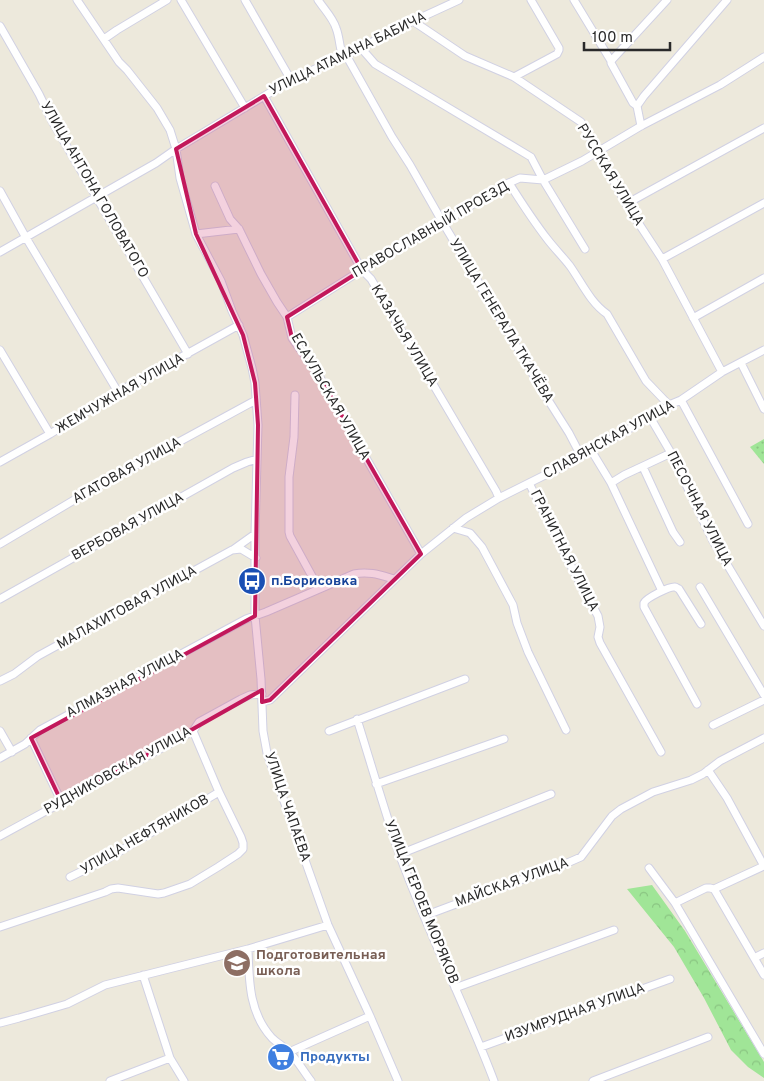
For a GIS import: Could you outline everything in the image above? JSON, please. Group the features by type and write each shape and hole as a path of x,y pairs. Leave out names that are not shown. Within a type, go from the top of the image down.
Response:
{"street":[{"path":"77,0 119,62 128,70 157,108 170,130 176,149 180,178 196,234 220,281 243,335 255,383 258,425 256,558"},
{"path":"104,39 167,0"},
{"path":"181,0 245,108"},
{"path":"245,0 292,80"},
{"name":"УЛИЦА ГЕНЕРАЛА ТКАЧЁВА","path":"318,0 335,25 340,48 544,395 569,432 581,456"},
{"name":"УЛИЦА АТАМАНА БАБИЧА","path":"0,252 156,163 176,149 292,80 459,0"},
{"path":"514,77 557,54 559,50 531,0"},
{"path":"574,0 611,60 633,103 637,106 641,126"},
{"path":"611,60 667,0"},
{"path":"637,106 727,0"},
{"name":"РУССКАЯ УЛИЦА","path":"413,21 465,56 514,77 581,122 626,204 662,259 722,372"},
{"name":"УЛИЦА АНТОНА ГОЛОВАТОГО","path":"0,26 39,94 52,121 188,354"},
{"path":"361,48 375,64 531,157 585,250"},
{"name":"ПРАВОСЛАВНЫЙ ПРОЕЗД","path":"287,317 376,261 509,183 520,178 543,180 582,161 641,126 720,85 764,57"},
{"name":"КАЗАЧЬЯ УЛИЦА","path":"264,96 362,270 371,278 499,498"},
{"path":"626,204 764,128"},
{"path":"509,183 526,210 570,266 594,302 608,314 646,380 669,405"},
{"name":"ЕСАУЛЬСКАЯ УЛИЦА","path":"215,186 230,219 238,229 261,274 287,317 292,338 318,374 421,554"},
{"path":"0,191 118,392"},
{"path":"662,259 764,203"},
{"path":"196,234 238,229"},
{"path":"692,318 764,278"},
{"name":"ЖЕМЧУЖНАЯ УЛИЦА","path":"0,462 118,392 239,325"},
{"path":"0,350 50,434"},
{"name":"СЛАВЯНСКАЯ УЛИЦА","path":"421,554 466,518 499,498 581,456 669,405 681,400 722,372 764,350"},
{"path":"741,362 764,409"},
{"path":"295,395 294,437 289,477 289,532 319,589"},
{"name":"АГАТОВАЯ УЛИЦА","path":"0,544 96,487 256,400"},
{"path":"681,400 748,524"},
{"name":"ПЕСОЧНАЯ УЛИЦА","path":"650,417 671,454 713,541 764,626"},
{"path":"591,450 611,483 662,591"},
{"path":"611,483 624,475 671,454"},
{"name":"ВЕРБОВАЯ УЛИЦА","path":"0,599 233,468 257,460"},
{"path":"642,467 673,532 680,542"},
{"name":"ГРАНИТНАЯ УЛИЦА","path":"528,483 598,616 600,627 598,637 600,643 661,752"},
{"path":"453,528 470,533 482,547 513,605 517,623 528,652 566,730"},
{"name":"МАЛАХИТОВАЯ УЛИЦА","path":"0,681 14,674 38,656 232,550 255,534"},
{"path":"232,550 241,549 256,558"},
{"path":"262,698 270,700 421,554"},
{"name":"УЛИЦА ЧАПАЕВА","path":"256,558 255,616 263,731 267,753 328,926 398,1081"},
{"name":"АЛМАЗНАЯ УЛИЦА","path":"0,758 25,744 40,730 246,619 354,574 364,572 376,573 394,579"},
{"path":"697,704 644,607 644,603 662,591 676,587 701,624"},
{"path":"700,587 764,695"},
{"path":"329,731 465,679"},
{"name":"РУДНИКОВСКАЯ УЛИЦА","path":"0,836 193,731 200,722 241,699 250,695 262,698"},
{"path":"713,726 764,700"},
{"name":"УЛИЦА ГЕРОЕВ МОРЯКОВ","path":"357,720 400,854 424,916 494,1081"},
{"path":"0,731 12,752"},
{"path":"193,731 220,792"},
{"path":"31,738 62,803"},
{"path":"675,903 706,888 714,889 764,866 727,798 708,770 720,761 764,738"},
{"path":"376,784 504,739"},
{"name":"МАЙСКАЯ УЛИЦА","path":"424,916 581,857 612,816 622,809 653,792 691,780 708,770"},
{"name":"УЛИЦА НЕФТЯНИКОВ","path":"0,927 118,888 164,893 190,884 218,868 238,854 242,849 243,843 220,792 107,858 70,877"},
{"path":"400,854 551,794"},
{"path":"649,868 675,903 764,1054"},
{"path":"714,889 764,974"},
{"path":"0,1023 67,1004 105,985 248,949 328,926"},
{"path":"455,988 614,930"},
{"path":"248,949 249,988 261,1023 272,1038 289,1052 311,1081"},
{"path":"754,958 764,953"},
{"path":"143,975 170,1058 184,1081"},
{"name":"ИЗУМРУДНАЯ УЛИЦА","path":"481,1047 670,979"},
{"path":"289,1052 370,1016"},
{"path":"593,1081 708,1038"},
{"path":"110,1081 170,1058"}],"highlighted area":[{"path":"264,96 362,270 287,317 292,338 318,374 421,554 270,700 262,702 262,690 62,803 31,738 255,616 258,425 255,383 243,335 196,234 176,149"}],"green space":[{"path":"764,439 764,464 750,447"},
{"path":"652,885 685,931 764,1062 764,1078 748,1067 731,1050 704,998 674,947 627,889"}],"place":[{"name":"п.Борисовка","path":"252,581"},
{"name":"Подготовительная школа","path":"237,963"},
{"name":"Продукты","path":"281,1057"}]}
